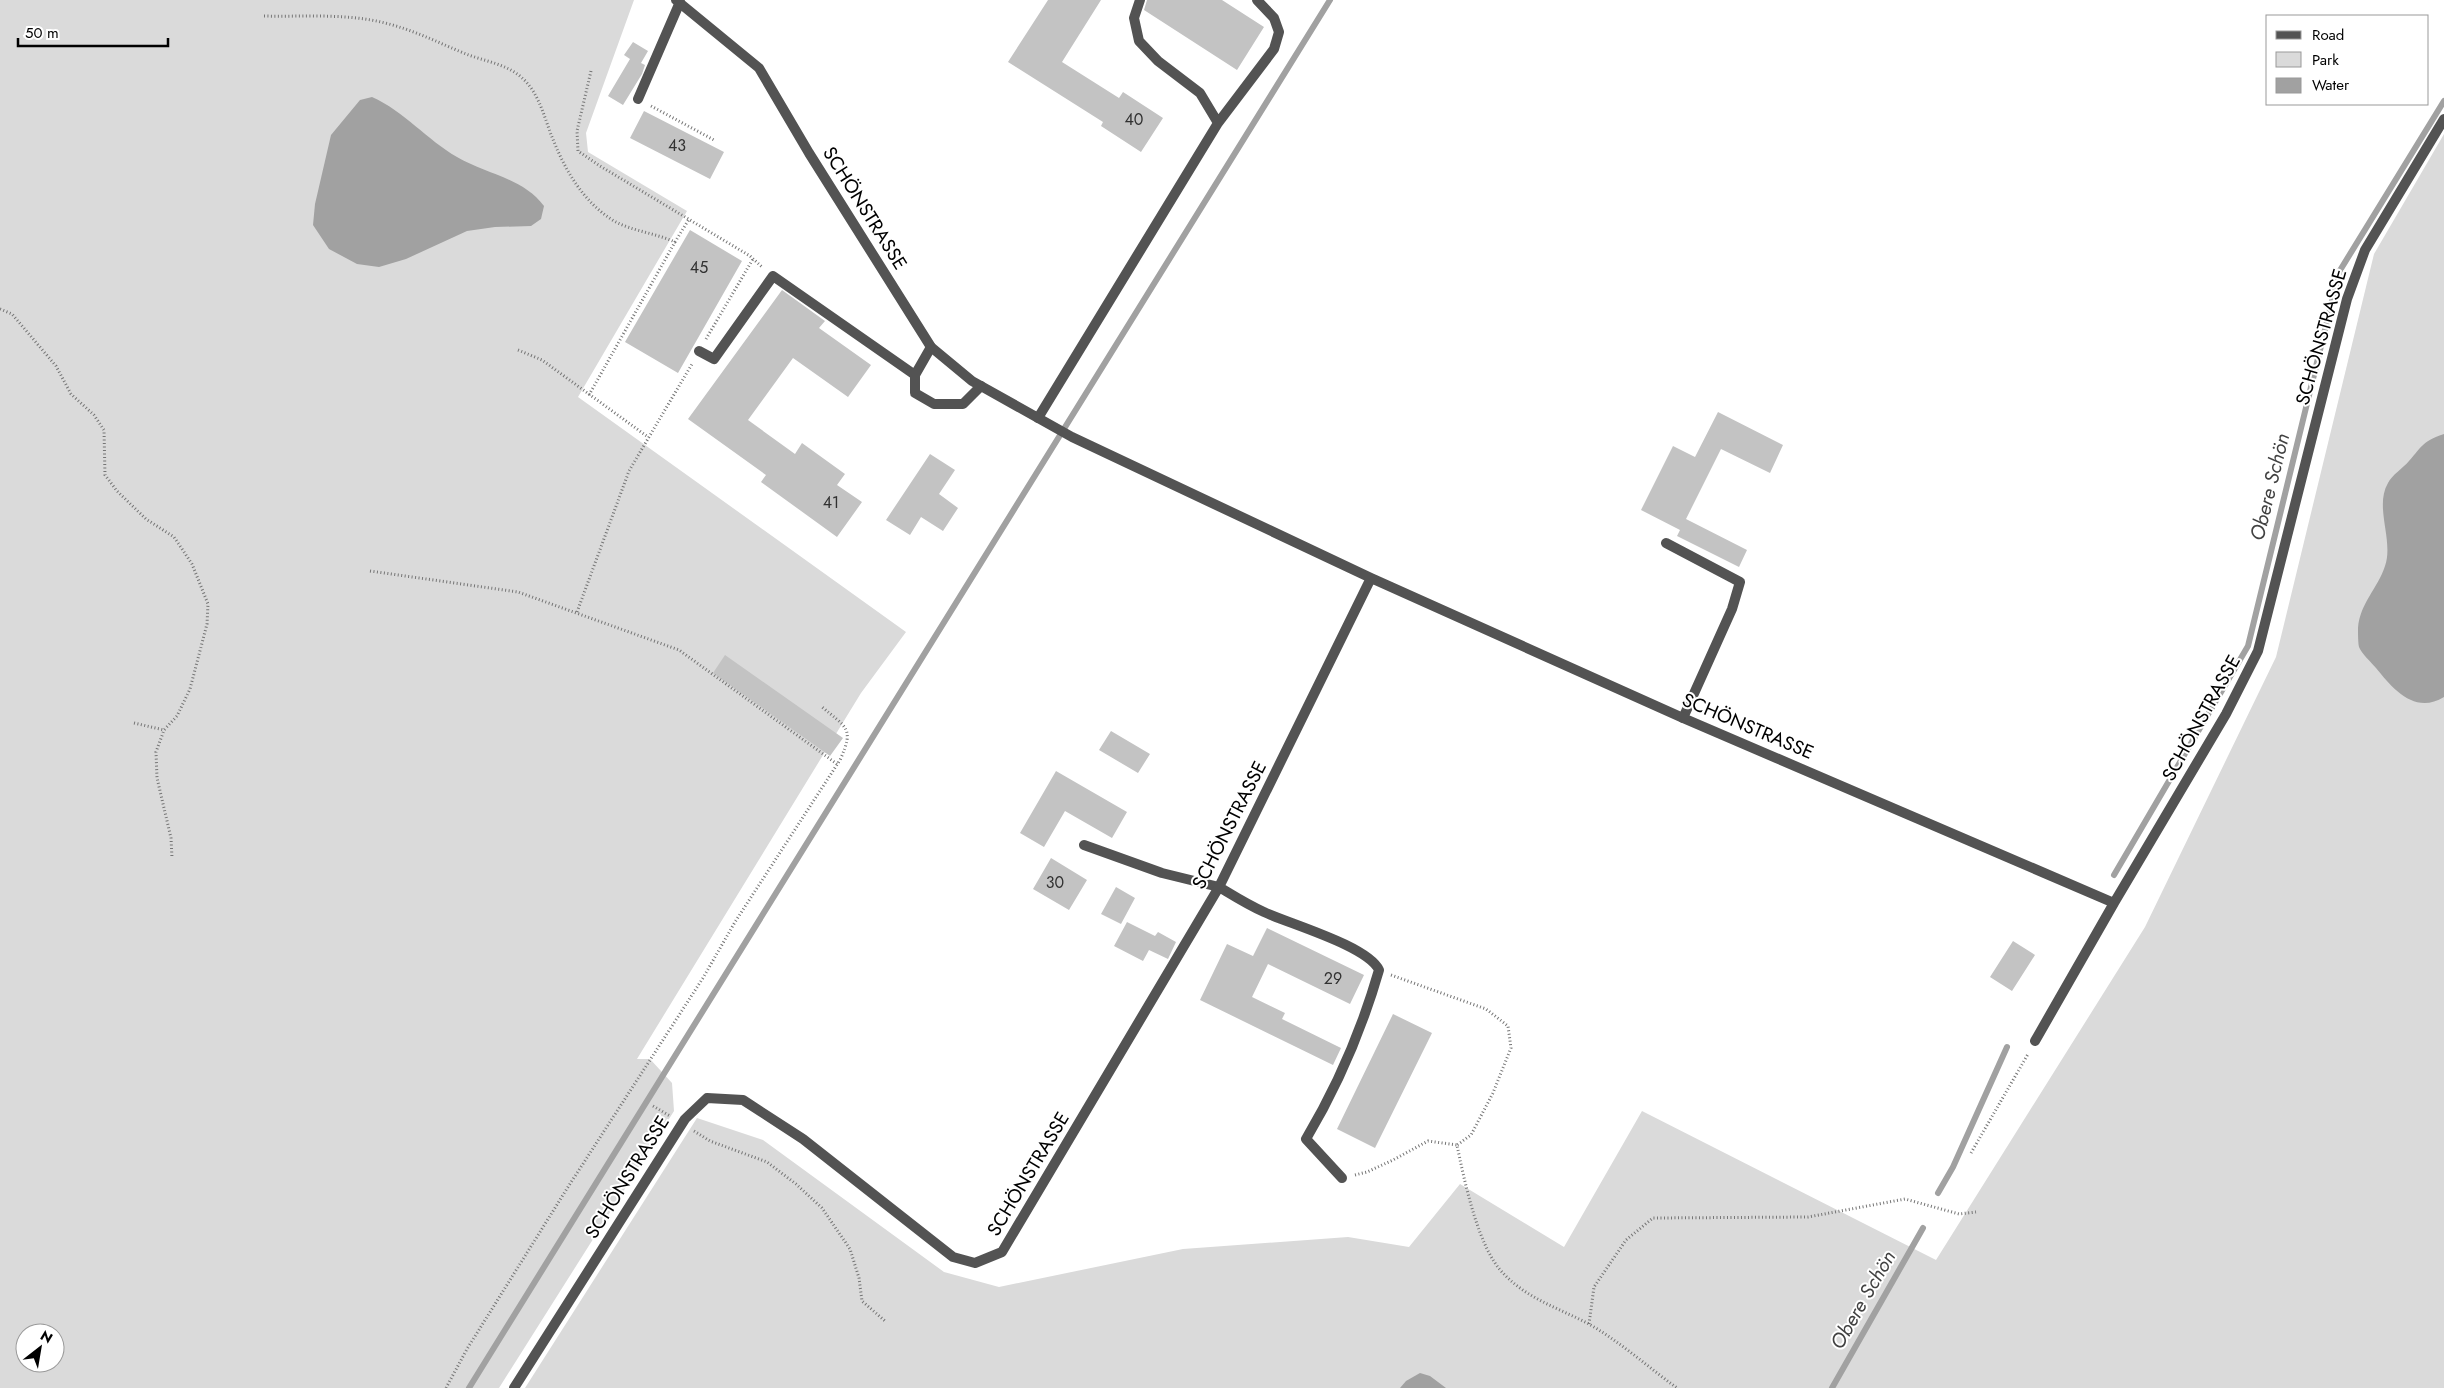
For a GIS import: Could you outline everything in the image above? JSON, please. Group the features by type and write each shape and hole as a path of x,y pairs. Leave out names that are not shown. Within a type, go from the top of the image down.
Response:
{"street":[{"path":"1140,0 1134,18 1139,41 1158,61 1200,92 1218,123"},
{"path":"1038,418 1218,123 1274,49 1279,32 1274,18 1257,0"},
{"path":"638,99 678,1"},
{"name":"SCHÖNSTRASSE","path":"678,1 759,68 809,153 931,347 981,386 1072,437 1371,578 1683,718 2114,903"},
{"name":"SCHÖNSTRASSE","path":"2035,1041 2226,714 2258,651 2347,300 2365,250 2444,118"},
{"path":"699,351 714,359 773,276 915,375"},
{"path":"931,347 915,375 915,393 934,404 963,404 981,386"},
{"path":"1666,543 1740,582 1732,609 1683,718"},
{"name":"SCHÖNSTRASSE","path":"514,1388 682,1124 707,1098 742,1100 803,1139 953,1257 975,1263 1002,1252 1219,888 1371,578"},
{"path":"1084,845 1162,873 1219,888 1263,911 1351,948 1375,962 1379,970 1366,1018 1356,1035 1325,1108 1306,1140 1342,1178"}],"path":[{"path":"264,16 351,17 383,22 416,32 467,54 508,68 522,78 539,101 563,165 577,187 597,207 615,221 659,234 674,242"},
{"path":"591,71 577,130 578,151 753,260 773,276"},
{"path":"638,99 714,140"},
{"path":"589,396 674,242 689,219"},
{"path":"576,612 629,472 753,260"},
{"path":"0,309 12,314 56,366 71,394 94,415 104,430 105,475 117,491 146,519 174,537 192,564 208,604 207,624 190,689 177,716 164,730 156,752 157,778 171,838 172,858"},
{"path":"518,350 542,360 589,396 648,437"},
{"path":"370,571 518,592 679,650 837,764"},
{"path":"446,1388 467,1350 568,1187 703,978 735,922 837,764 849,740 846,728 821,706"},
{"path":"134,723 164,730"},
{"path":"1342,1178 1367,1172 1428,1141 1457,1145 1470,1135 1493,1093 1512,1048 1508,1026 1486,1009 1379,970"},
{"path":"1971,1153 2035,1041"},
{"path":"653,1106 710,1141 768,1162 822,1208 850,1249 859,1278 862,1300 885,1321"},
{"path":"1457,1145 1466,1186 1485,1243 1501,1272 1526,1293 1589,1324 1677,1388"},
{"path":"1589,1324 1594,1286 1626,1240 1653,1218 1808,1217 1905,1199 1959,1214 1976,1212"}],"green space":[{"path":"0,0 634,0 586,133 588,152 687,211 578,397 906,632 861,693 637,1059 650,1059 672,1083 674,1111 499,1388 0,1388"},
{"path":"2444,134 2444,1388 525,1388 697,1118 763,1140 944,1272 999,1287 1183,1249 1348,1237 1409,1247 1460,1184 1564,1247 1642,1111 1936,1260 2145,927 2276,657 2374,254"}],"water":[{"path":"372,97 395,110 457,157 526,189 544,206 541,219 531,226 495,227 467,231 406,259 379,267 357,264 329,249 313,225 315,204 331,135 360,100"},
{"path":"2444,434 2444,697 2433,702 2424,703 2414,701 2397,691 2367,658 2359,647 2358,628 2362,611 2382,574 2387,556 2383,513 2384,492 2392,477 2407,464 2424,444"},
{"path":"1420,1373 1430,1376 1446,1388 1400,1388 1406,1381"}],"building":[{"path":"1048,0 1101,0 1062,62 1119,98 1123,92 1163,118 1141,152 1101,126 1103,122 1008,62"},
{"path":"1147,0 1222,0 1264,27 1237,70 1144,10"},
{"path":"633,42 648,51 641,63 645,65 642,74 623,105 608,96 630,59 624,55"},
{"path":"644,111 724,152 710,179 630,138"},
{"path":"690,230 742,261 678,373 625,342"},
{"path":"782,290 825,321 819,328 871,365 848,397 793,358 748,420 795,454 802,443 845,474 837,485 862,502 837,537 761,482 766,475 688,419"},
{"path":"1718,412 1783,445 1770,473 1721,449 1686,519 1747,550 1739,567 1677,536 1680,530 1641,510 1673,446 1695,457"},
{"path":"930,454 955,470 939,494 958,508 943,531 921,517 910,535 886,520"},
{"path":"725,655 843,738 830,756 713,673"},
{"path":"1111,731 1150,754 1138,773 1099,750"},
{"path":"1056,771 1127,812 1112,838 1065,811 1044,847 1020,833"},
{"path":"1051,858 1087,880 1069,910 1033,889"},
{"path":"1116,887 1135,898 1121,924 1101,914"},
{"path":"1127,922 1155,936 1158,932 1176,942 1168,959 1149,950 1143,961 1114,946"},
{"path":"1267,928 1364,975 1350,1004 1268,964 1252,997 1285,1013 1282,1019 1341,1048 1333,1065 1200,1000 1227,944 1253,956"},
{"path":"2013,941 2035,955 2012,991 1990,977"},
{"path":"1393,1014 1432,1033 1375,1148 1337,1129"}],"waterway":[{"path":"469,1388 1330,0"},
{"name":"Obere Schön","path":"2114,875 2248,646 2339,272 2444,101"},
{"name":"Obere Schön","path":"1938,1193 1953,1167 2007,1047"},
{"name":"Obere Schön","path":"1832,1388 1923,1228"}]}
